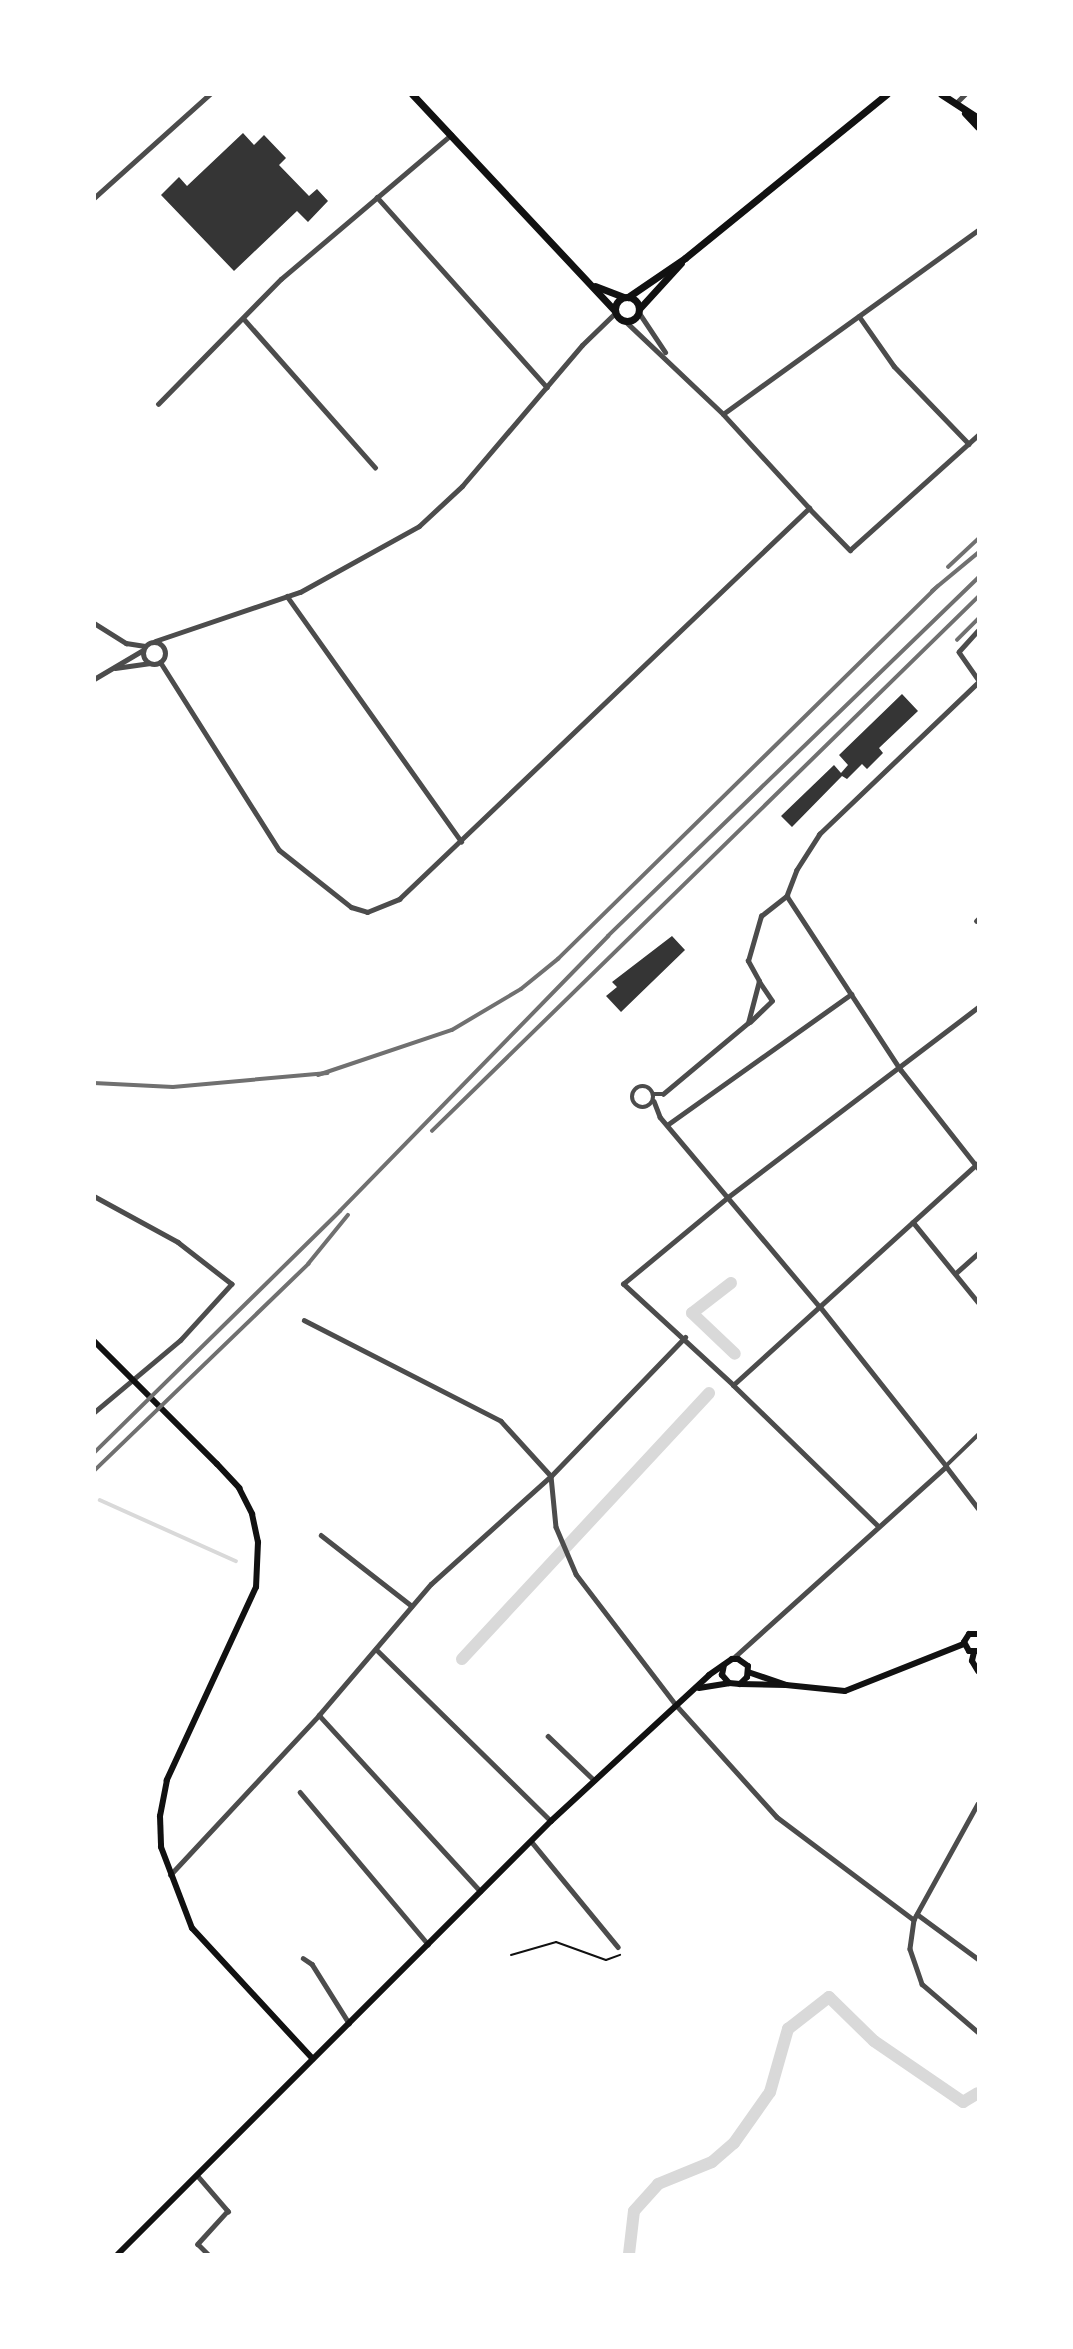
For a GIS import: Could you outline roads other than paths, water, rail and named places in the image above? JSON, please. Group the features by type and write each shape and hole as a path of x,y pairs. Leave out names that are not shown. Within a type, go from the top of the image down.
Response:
{"main road":[{"path":"412,94 625,321 639,311 685,258"},
{"path":"614,312 626,297 685,258 887,94"},
{"path":"941,94 978,118"},
{"path":"957,106 978,127"},
{"path":"591,284 626,297 639,311"},
{"path":"94,1341 239,1488 252,1514 257,1553 256,1587 166,1780 160,1832 169,1875 191,1928 313,2059"},
{"path":"697,1689 729,1684 856,1689 964,1644 969,1634 978,1634"},
{"path":"964,1644 976,1651 972,1661 978,1671"},
{"path":"118,2255 594,1780 732,1659 744,1661 748,1672"},
{"path":"724,1665 722,1675 729,1684"},
{"path":"748,1672 786,1685"},
{"path":"740,1684 748,1672"}],"street":[{"path":"94,198 210,94"},
{"path":"957,106 965,94"},
{"path":"158,404 244,320 281,279 452,134"},
{"path":"377,197 547,388"},
{"path":"723,414 978,230"},
{"path":"639,311 675,366"},
{"path":"94,679 155,641 287,596 330,578 419,526 462,486 614,312"},
{"path":"859,316 894,366 969,444"},
{"path":"244,320 375,467"},
{"path":"625,321 723,414 850,550 978,435"},
{"path":"160,662 279,850 351,907 367,912 384,908 462,842 809,508"},
{"path":"287,596 462,842"},
{"path":"94,623 126,643 144,648"},
{"path":"654,1094 663,1094 772,1001 748,961 761,916 787,896 797,870 820,834 978,681 958,652 978,631"},
{"path":"155,641 165,650 160,662"},
{"path":"144,648 149,663"},
{"path":"112,668 160,662"},
{"path":"733,1385 978,1165 901,1070 787,896"},
{"path":"748,1023 759,981"},
{"path":"667,1125 851,994"},
{"path":"878,1527 685,1337 623,1284 728,1197 901,1070 978,1007"},
{"path":"660,1117 654,1094 649,1087 634,1090 634,1105 660,1117 667,1125 820,1307 978,1508"},
{"path":"645,1108 654,1101"},
{"path":"94,1196 178,1242 232,1284 181,1340 94,1413"},
{"path":"913,1222 978,1302"},
{"path":"956,1273 978,1253"},
{"path":"304,1320 501,1421 551,1476 560,1538 576,1574 677,1706 777,1817 978,1959"},
{"path":"169,1875 319,1715 412,1606 551,1476 685,1337"},
{"path":"732,1659 978,1435"},
{"path":"321,1535 412,1606"},
{"path":"376,1649 551,1821"},
{"path":"319,1715 480,1891"},
{"path":"548,1736 594,1780"},
{"path":"300,1792 428,1944"},
{"path":"978,1804 916,1917 910,1949 922,1984 978,2032"},
{"path":"531,1841 618,1947"},
{"path":"303,1958 312,1964 349,2023"},
{"path":"197,2175 228,2211 198,2244 208,2255"}],"waterway":[{"path":"731,1283 692,1313 735,1354"},
{"path":"462,1659 709,1393"},
{"path":"100,1500 236,1561"},
{"path":"629,2254 634,2211 658,2184 712,2162 734,2143 770,2092 788,2029 829,1997 874,2041 963,2102 978,2093"}],"railway":[{"path":"948,567 978,539"},
{"path":"932,591 978,553"},
{"path":"94,1453 340,1211 608,936 978,578"},
{"path":"318,1075 452,1030 521,989 558,959 938,586"},
{"path":"432,1131 978,597"},
{"path":"957,640 978,619"},
{"path":"94,1083 173,1087 327,1073"},
{"path":"94,1471 308,1264 348,1215"}]}
